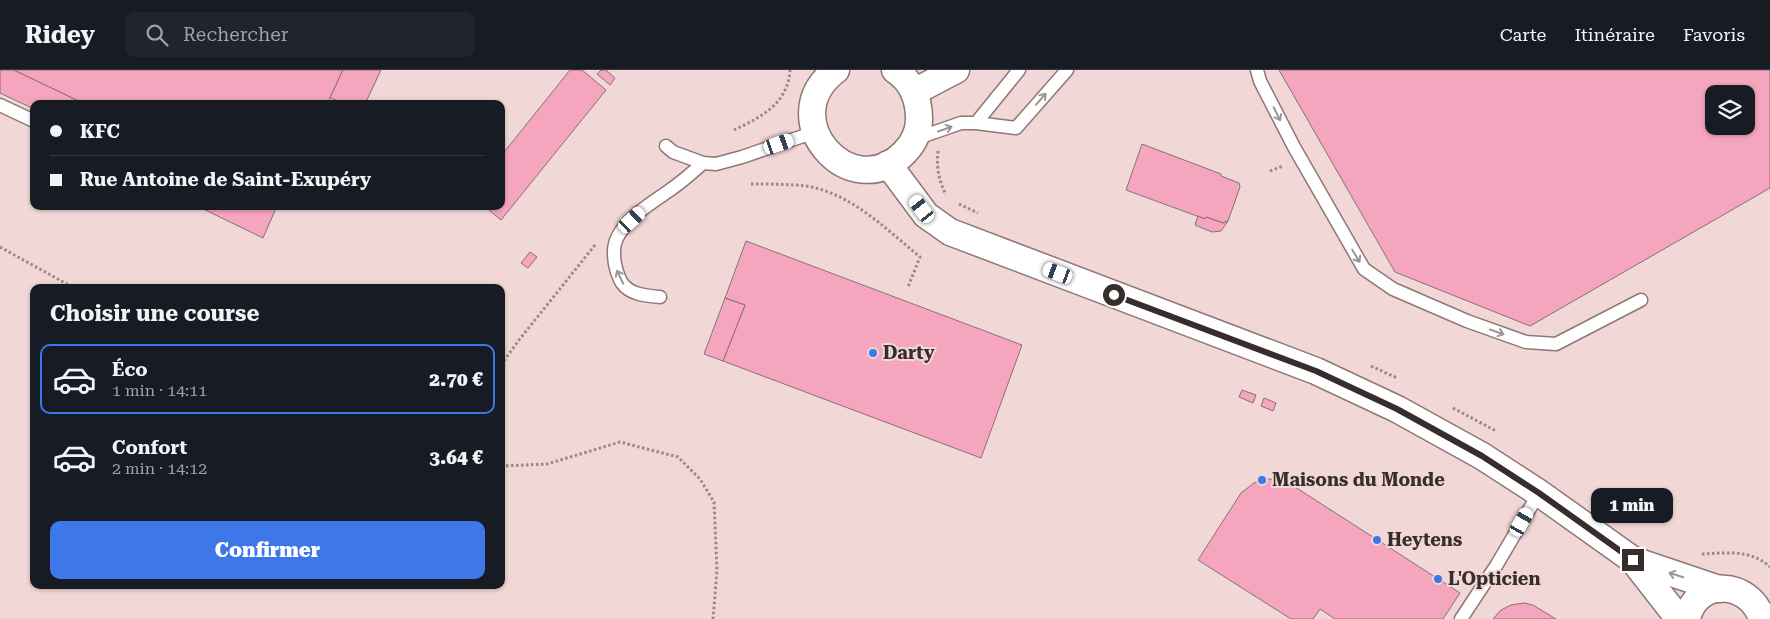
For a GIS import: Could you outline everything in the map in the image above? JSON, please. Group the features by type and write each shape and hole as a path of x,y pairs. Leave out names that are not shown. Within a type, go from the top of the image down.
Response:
{"street":[{"path":"825,75 814,100 812,116 815,132 821,146 844,165 859,169 874,169 899,158 908,149 915,139 919,123 919,107 914,92 908,81 895,70"},
{"path":"914,92 956,70"},
{"path":"888,164 926,215 950,232 1334,380 1397,409 1482,456 1539,493 1633,560 1719,588 1739,591 1763,609"},
{"path":"1633,560 1655,591 1679,619"},
{"path":"1687,619 1688,612 1695,601 1706,593 1719,588"}],"lane":[{"path":"976,123 1020,70"},
{"path":"915,139 961,123 1016,128 1067,70"},
{"path":"1257,70 1260,81 1294,147 1364,270 1393,289 1467,321 1526,342 1556,344 1641,300"},
{"path":"0,105 30,119"},
{"path":"666,146 673,152 703,163 716,164 815,132"},
{"path":"660,297 632,291 622,283 616,268 615,241 621,231 646,206 703,163"},
{"path":"1461,619 1496,566 1539,493"}],"path":[{"path":"734,130 752,122 774,108 784,95 790,70"},
{"path":"1270,171 1284,166"},
{"path":"751,184 806,186 823,190 850,202 920,257 908,287"},
{"path":"505,359 598,241"},
{"path":"0,247 67,284"},
{"path":"505,466 547,464 620,442 678,458 700,479 714,502 717,570 713,619"}],"building":[{"path":"0,70 14,70 77,100 30,100 30,107 0,93"},
{"path":"14,70 343,70 329,100 77,100"},
{"path":"343,70 381,70 367,100 335,100 330,98"},
{"path":"570,70 582,70 606,90 501,220 489,210 505,210 505,151"},
{"path":"601,70 606,70 615,78 610,85 597,74"},
{"path":"1279,70 1770,70 1770,188 1530,326 1395,272"},
{"path":"1142,144 1221,174 1221,176 1239,183 1240,187 1228,221 1223,223 1206,217 1205,219 1126,190"},
{"path":"205,210 275,210 263,238"},
{"path":"1198,216 1223,223 1228,221 1221,231 1212,232 1195,225"},
{"name":"Darty","path":"746,241 1022,345 981,458 723,361 745,305 725,298"},
{"path":"530,252 537,257 528,268 521,263"},
{"path":"725,298 745,305 723,361 704,354"},
{"path":"1242,390 1256,395 1253,403 1239,397"},
{"path":"1264,398 1276,403 1273,411 1261,406"},
{"path":"1269,479 1279,480 1292,485 1460,593 1443,619 1335,619 1320,609 1313,619 1291,619 1198,560 1241,493 1254,483"},
{"path":"1524,603 1533,605 1556,619 1493,619 1501,610 1511,605"}],"place":[{"name":"Darty","path":"873,353"},
{"name":"Maisons du Monde","path":"1262,480"},
{"name":"Heytens","path":"1377,540"},
{"name":"L'Opticien","path":"1438,579"}],"route":[{"path":"1114,295 1316,371 1397,409 1482,456 1539,493 1633,560"}]}
